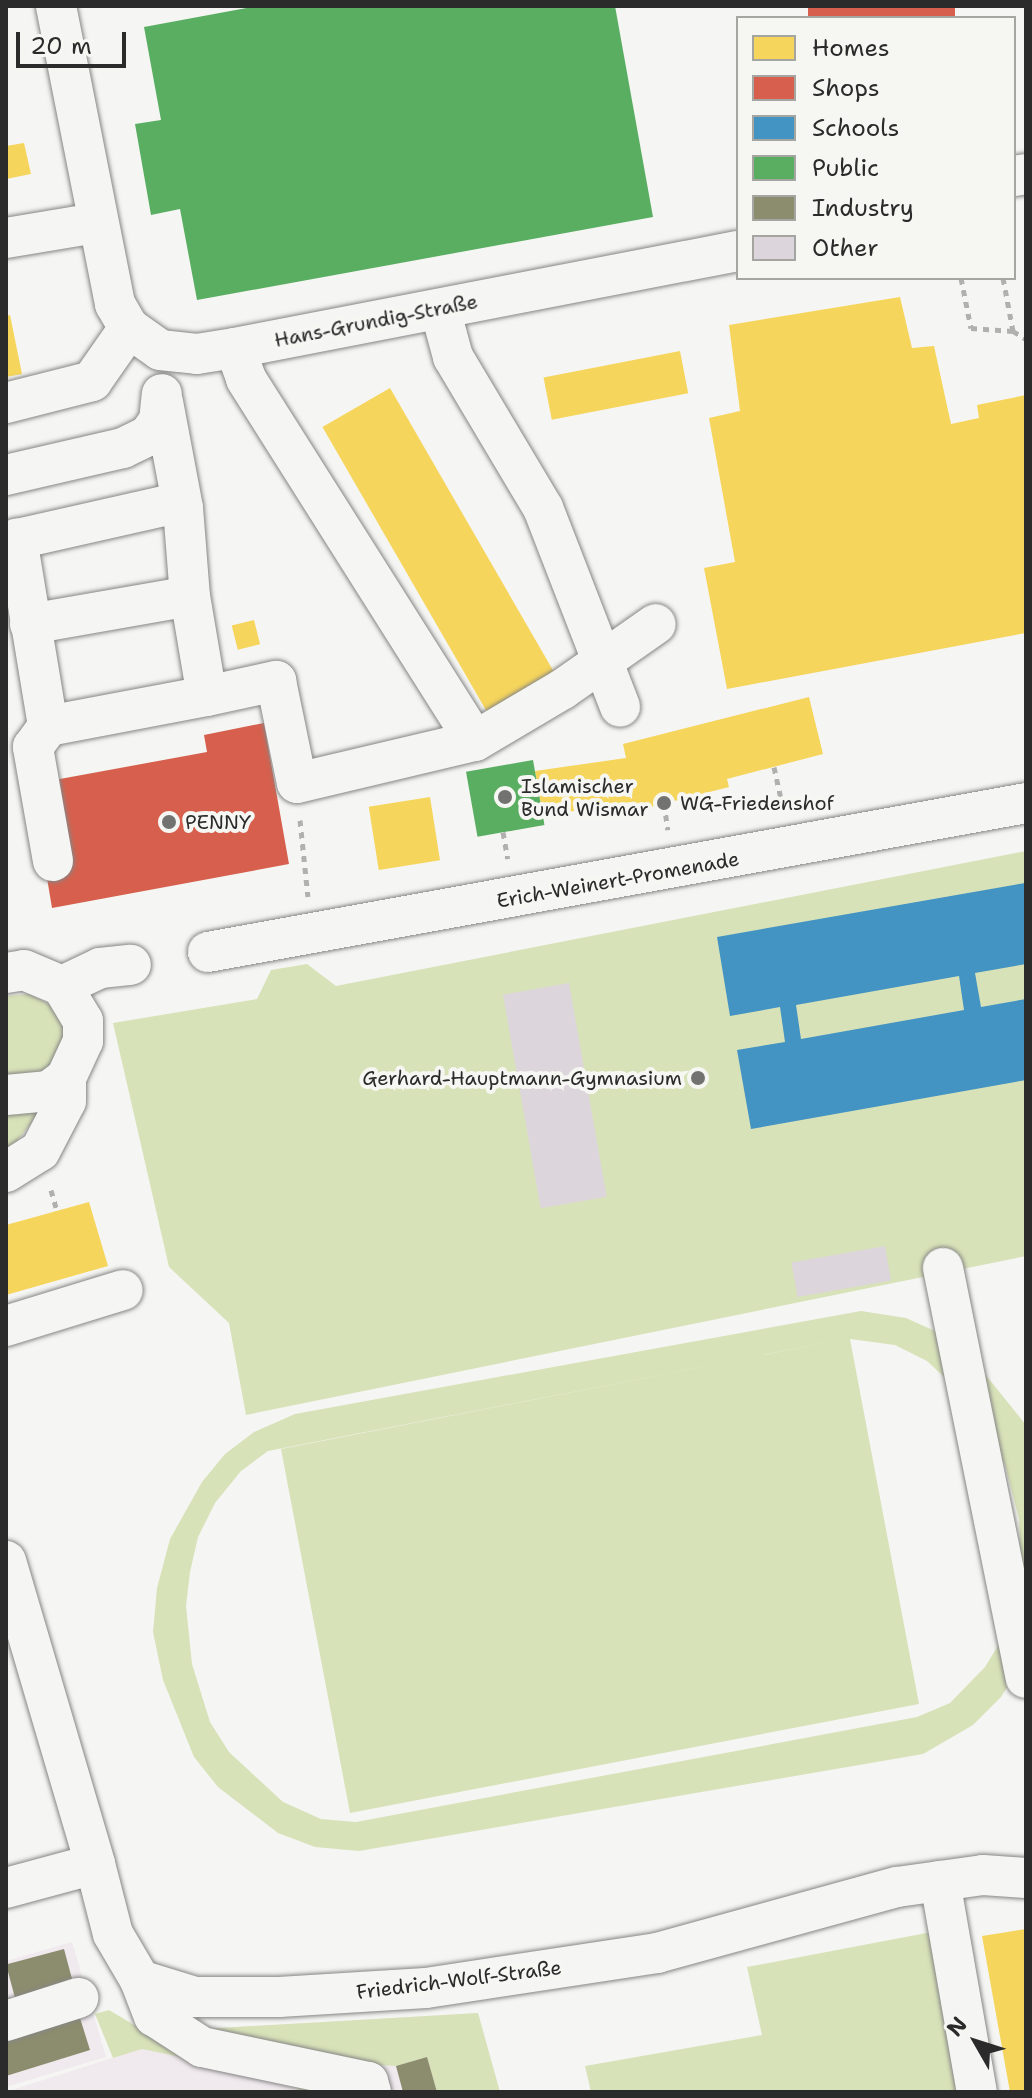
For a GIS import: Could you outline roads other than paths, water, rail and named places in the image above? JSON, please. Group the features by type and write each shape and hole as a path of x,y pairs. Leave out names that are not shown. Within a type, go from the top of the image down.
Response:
{"street":[{"path":"56,6 96,223 115,304 144,339 163,402 181,502 190,596 207,696"},
{"path":"6,238 96,223"},
{"name":"Hans-Grundig-Straße","path":"144,339 197,354 736,251"},
{"path":"440,309 453,357 543,508 620,707"},
{"path":"6,403 92,381 144,339"},
{"path":"235,348 246,379 475,741"},
{"path":"6,475 123,448 148,436 159,421 163,402"},
{"path":"48,726 17,539 181,502"},
{"path":"30,624 190,596"},
{"path":"53,861 33,747 48,726 276,681 297,783 475,741 656,624"},
{"name":"Erich-Weinert-Promenade","path":"208,952 1026,803"},
{"path":"62,986 100,968 131,965"},
{"path":"6,973 45,975 62,986 83,1021 78,1061 66,1078 28,1097 6,1095"},
{"path":"6,1172 40,1151 66,1101 66,1078"},
{"path":"943,1268 1026,1678"},
{"path":"6,1326 123,1290"},
{"path":"6,1561 113,1934 140,1980 154,2016 202,2047 368,2082 371,2092"},
{"path":"6,1888 95,1864"},
{"name":"Friedrich-Wolf-Straße","path":"140,1980 195,1997 426,1988 657,1953 847,1899 940,1881 1001,1874 1026,1876"},
{"path":"940,1881 977,2092"},
{"path":"6,2021 78,1998"}],"place":[{"name":"Islamischer Bund Wismar","path":"505,797"},
{"name":"WG-Friedenshof","path":"664,803"},
{"name":"PENNY","path":"169,822"},
{"name":"Gerhard-Hauptmann-Gymnasium","path":"698,1078"}]}
